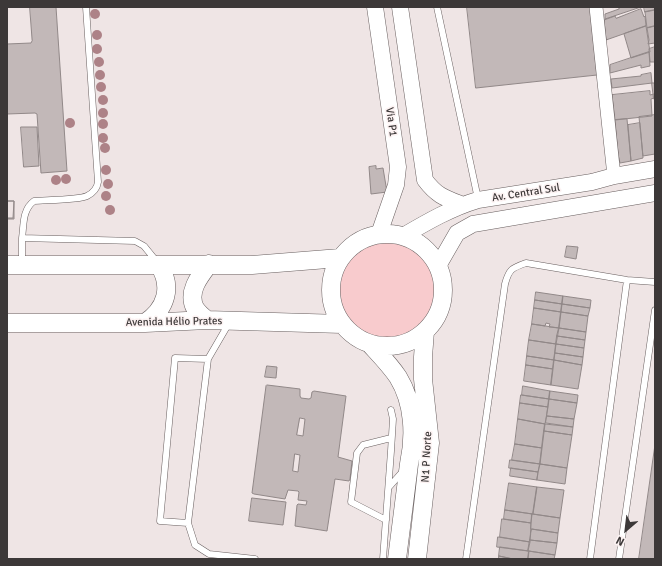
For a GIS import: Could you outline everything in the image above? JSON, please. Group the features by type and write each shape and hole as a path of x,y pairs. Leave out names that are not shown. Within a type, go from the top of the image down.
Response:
{"main road":[{"path":"379,234 403,236 424,248 432,256 438,266 442,278 443,289 439,312 425,331 411,341 394,346 370,344 354,336 342,324 336,314 330,291 334,268 340,258 357,242 379,234"},
{"path":"14,265 252,264 340,258"},
{"path":"207,320 196,310 193,301 193,293 195,284 209,264"},
{"path":"145,323 154,317 164,300 166,281 165,274 159,265"},
{"name":"Avenida Hélio Prates","path":"7,323 145,323 207,320 230,322 342,324"},
{"name":"N1 P Norte","path":"417,559 430,442 423,380 425,331"},
{"name":"N1 P Norte","path":"370,344 391,366 399,378 410,406 412,450 397,559"}],"street":[{"path":"376,7 387,11 398,7 406,48 425,180 432,190 443,197 463,205"},
{"name":"Via P1","path":"376,7 398,167 396,184 379,234"},
{"path":"596,7 614,176"},
{"path":"382,53 386,46 394,39 401,41 406,48"},
{"name":"Av. Central Sul","path":"403,236 432,219 478,200 592,182 614,176 655,169"},
{"name":"Av. Central Sul","path":"438,266 457,232 473,224 655,193"}],"lane":[{"path":"14,265 22,238 25,214 29,205 34,201 85,197 97,187 98,182 86,7"},
{"path":"437,7 478,200"},
{"path":"22,238 135,241 144,246 159,265"},
{"path":"466,559 505,284 508,274 513,268 526,263 627,280 655,282"},
{"path":"590,559 627,280"},
{"path":"619,559 655,310"},
{"path":"230,322 208,359 188,522 196,545 209,554 255,559"},
{"path":"188,522 160,521 175,358 208,359"},
{"path":"383,559 389,486 392,419 391,410"},
{"path":"386,520 351,502 357,453 363,446 391,438"},
{"path":"389,486 409,464"}],"shaded area":[{"path":"386,240 405,244 420,255 431,270 435,289 431,308 420,323 405,334 386,338 367,334 352,323 341,308 337,289 341,270 352,255 367,244"}],"building":[{"path":"30,7 56,7 67,171 41,173 37,114 7,114 7,44 31,43"},
{"path":"467,7 590,7 597,75 476,88"},
{"path":"618,7 641,7 605,19 605,14 619,9"},
{"path":"644,7 655,7 655,10 645,12"},
{"path":"641,9 644,17 645,16 646,26 606,40 604,20 615,16 616,18"},
{"path":"655,10 655,26 647,28 645,12"},
{"path":"646,26 650,52 631,58 624,34"},
{"path":"655,26 655,43 648,44 649,40 647,28"},
{"path":"655,47 655,62 650,62 649,49"},
{"path":"649,52 650,66 641,68 641,65 610,73 610,65"},
{"path":"651,73 652,83 612,88 611,79 641,76"},
{"path":"652,83 655,83 655,99 654,99"},
{"path":"650,91 650,95 654,94 654,98 651,99 652,116 615,120 612,95"},
{"path":"655,115 655,154 643,156 639,117"},
{"path":"627,119 631,161 620,163 615,120"},
{"path":"640,123 643,158 631,161 628,125"},
{"path":"21,127 37,127 39,166 24,167"},
{"path":"376,166 376,169 383,168 387,192 371,194 369,167"},
{"path":"7,201 14,201 14,219 7,219"},
{"path":"7,201 14,201 13,218 7,218"},
{"path":"567,246 578,247 576,259 565,257"},
{"path":"536,292 563,296 562,304 535,300"},
{"path":"563,296 591,300 590,308 562,304"},
{"path":"535,300 562,304 561,312 534,308"},
{"path":"562,304 590,308 588,316 561,312"},
{"path":"534,308 561,312 559,328 549,327 550,324 546,323 545,326 532,324"},
{"path":"561,312 588,316 586,332 559,328"},
{"path":"532,324 559,328 556,344 529,340"},
{"path":"559,328 586,332 585,340 557,336"},
{"path":"557,336 585,340 584,348 556,344"},
{"path":"529,340 556,344 554,360 527,356"},
{"path":"556,344 584,348 583,357 555,353"},
{"path":"555,353 583,357 582,365 554,360"},
{"path":"527,356 554,360 553,369 526,365"},
{"path":"554,360 582,365 578,389 551,385"},
{"path":"526,365 553,369 551,385 524,381"},
{"path":"267,366 277,367 276,378 265,377"},
{"path":"266,386 300,389 301,398 309,399 314,391 346,396 338,457 352,461 350,479 349,481 335,479 327,531 295,526 297,505 306,505 307,501 298,500 298,491 288,490 285,499 252,493","holes":["300,418 305,419 303,436 297,435","295,454 300,455 298,472 293,471"]},
{"path":"523,386 550,391 549,399 522,395"},
{"path":"550,391 578,395 577,403 549,399"},
{"path":"521,395 549,399 548,407 520,403"},
{"path":"549,399 577,403 574,419 547,416"},
{"path":"520,403 548,407 545,424 518,419"},
{"path":"547,416 574,419 573,427 546,423"},
{"path":"518,419 545,424 542,448 515,444"},
{"path":"545,424 573,427 572,435 544,431"},
{"path":"544,431 572,435 567,468 540,464"},
{"path":"515,444 542,448 540,464 512,460"},
{"path":"655,445 655,559 639,559"},
{"path":"510,460 540,464 538,472 509,468"},
{"path":"540,464 567,468 565,484 537,480"},
{"path":"511,468 538,472 537,480 510,476"},
{"path":"509,483 537,487 533,514 505,510"},
{"path":"537,487 564,490 560,518 533,514"},
{"path":"252,498 286,502 283,525 249,521"},
{"path":"505,510 532,514 531,523 504,519"},
{"path":"532,514 560,518 558,533 531,529"},
{"path":"502,519 531,523 530,542 500,537"},
{"path":"532,529 558,533 557,543 530,540"},
{"path":"498,537 530,542 528,551 497,547"},
{"path":"530,540 557,543 555,555 528,551"},
{"path":"500,547 529,551 528,559 513,559 499,556"},
{"path":"529,551 555,555 554,559 528,559"},
{"path":"499,556 513,559 499,559"}]}
